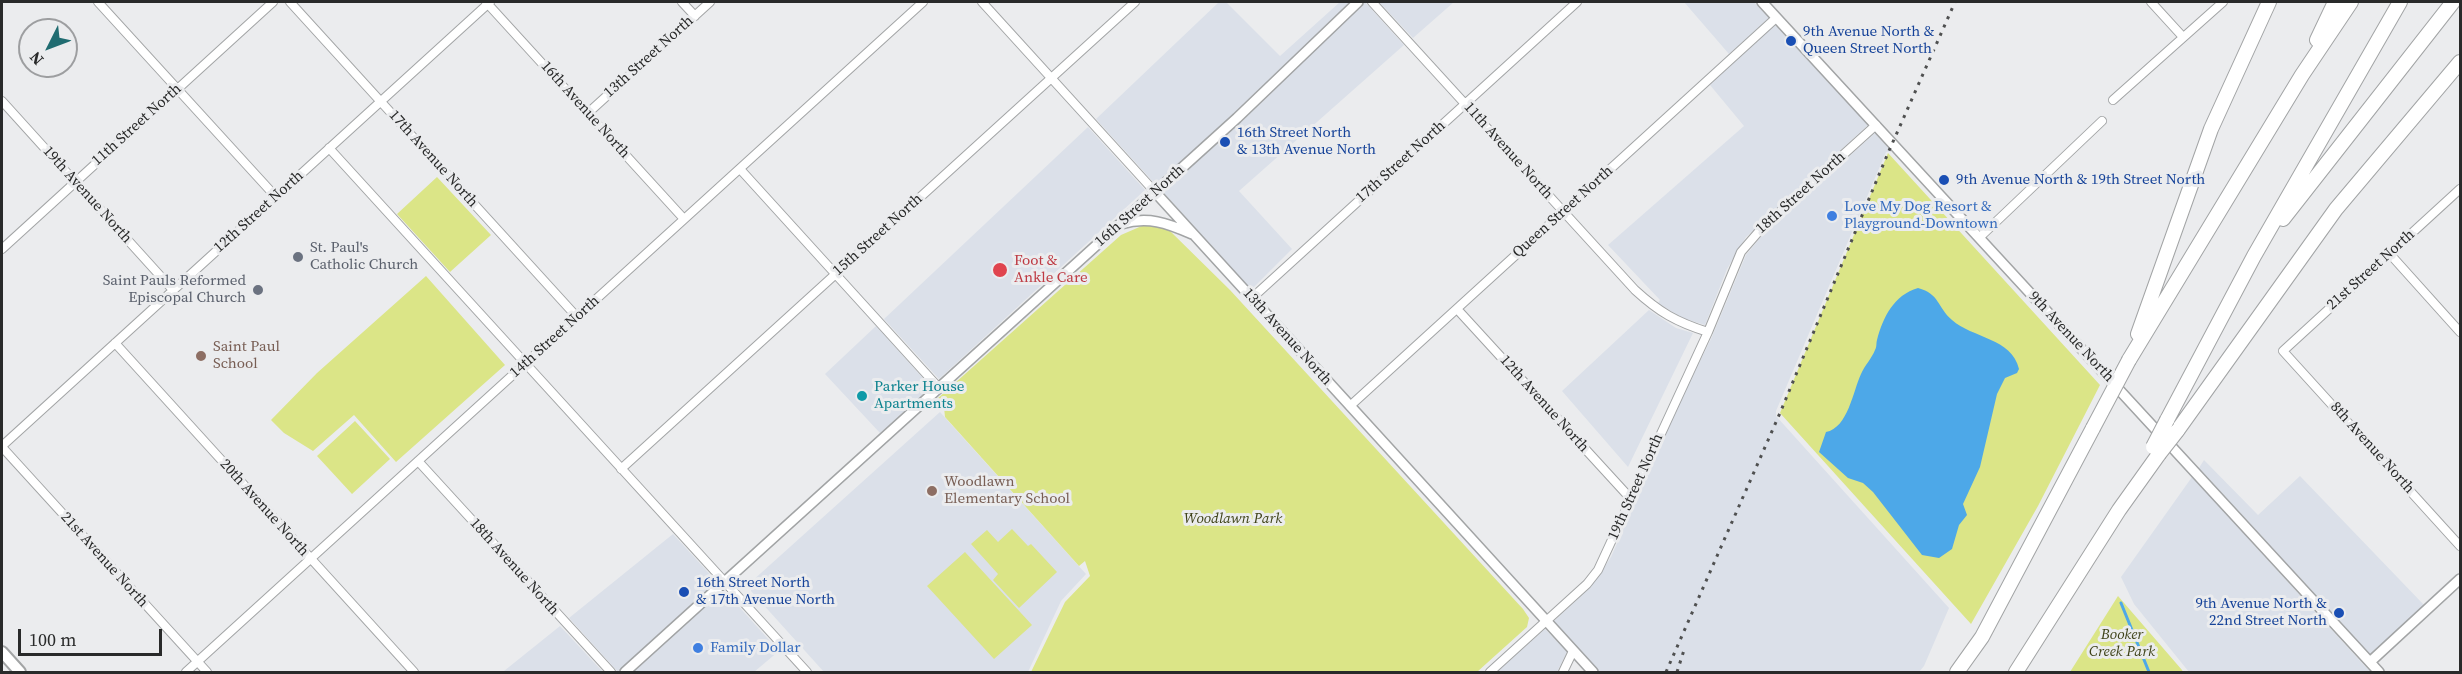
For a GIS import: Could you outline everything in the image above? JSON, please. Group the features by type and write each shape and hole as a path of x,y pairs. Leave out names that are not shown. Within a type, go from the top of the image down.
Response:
{"highway":[{"path":"2129,360 2211,129 2269,2"},
{"path":"2302,75 2335,2"},
{"path":"1958,672 1982,637 2129,360 2302,75 2351,2"},
{"path":"2172,425 2254,256 2400,2"},
{"path":"2254,256 2453,2"},
{"path":"2016,672 2172,425 2336,209 2460,62"}],"main road":[{"path":"2,652 20,672"}],"street":[{"path":"98,2 276,196"},
{"name":"11th Street North","path":"2,249 273,2"},
{"name":"17th Avenue North","path":"290,2 577,317"},
{"name":"12th Street North","path":"2,446 488,2"},
{"name":"16th Avenue North","path":"488,2 684,219"},
{"path":"682,2 695,16"},
{"name":"13th Street North","path":"588,113 710,2"},
{"name":"14th Street North","path":"186,672 923,2"},
{"name":"13th Avenue North","path":"982,2 1593,672"},
{"name":"15th Street North","path":"621,469 1135,2"},
{"name":"16th Street North","path":"625,672 1238,118 1358,2"},
{"name":"11th Avenue North","path":"1372,2 1635,290 1651,305 1679,323 1708,332"},
{"name":"17th Street North","path":"1251,298 1577,2"},
{"name":"9th Avenue North","path":"1762,2 2379,672"},
{"path":"2151,2 2183,37"},
{"path":"2113,100 2223,2"},
{"name":"Queen Street North","path":"1350,406 1776,18"},
{"name":"19th Avenue North","path":"2,101 173,290"},
{"path":"1980,237 2102,122"},
{"name":"18th Street North","path":"1734,267 1749,241 1761,229 1876,125"},
{"path":"329,148 807,672"},
{"path":"740,169 939,388"},
{"name":"21st Street North","path":"2283,351 2460,189"},
{"path":"1119,225 1139,219 1157,220 1194,235"},
{"path":"2389,253 2460,332"},
{"name":"19th Street North","path":"1490,672 1587,584 1598,570 1708,332 1734,267"},
{"name":"12th Avenue North","path":"1457,309 1631,500"},
{"name":"20th Avenue North","path":"115,343 414,672"},
{"name":"8th Avenue North","path":"2283,351 2460,546"},
{"name":"21st Avenue North","path":"2,446 207,672"},
{"name":"18th Avenue North","path":"418,461 610,672"},
{"path":"2370,662 2460,579"},
{"path":"1563,672 1573,651"}],"shaded area":[{"path":"1219,2 1226,2 1280,56 1340,2 1351,2 1156,185 1096,119"},
{"path":"1365,2 1404,45 1239,191 1292,249 1251,290 1163,192 1245,118"},
{"path":"1379,2 1454,2 1413,38"},
{"path":"1684,2 1754,2 1769,18 1729,54"},
{"path":"1775,25 1868,125 1746,237 1727,269 1705,325 1682,318 1658,303 1660,300 1608,245 1744,126 1710,85"},
{"path":"1088,127 1145,190 939,379 884,319"},
{"path":"1875,133 1891,151 1886,152 1776,411 1776,416 1949,608 1924,666 1919,672 1600,672 1554,621 1591,587 1611,557 1679,403 1711,339 1746,255 1764,233"},
{"path":"1649,310 1676,328 1693,333 1628,467 1562,391"},
{"path":"876,326 931,387 880,433 825,374"},
{"name":"Woodlawn Elementary School","path":"940,412 1086,574 1061,601 1028,672 824,672 751,591 751,582"},
{"path":"2204,460 2258,515 2300,476 2424,605 2371,655 2199,468"},
{"path":"2192,477 2371,672 2189,672 2134,604 2121,577"},
{"path":"673,534 717,582 618,672 569,618"},
{"path":"724,590 779,651 754,672 632,672"},
{"path":"560,626 603,672 504,671"},
{"path":"1545,629 1567,652 1557,672 1497,672"}],"green space":[{"path":"1888,153 2100,385 2038,506 1971,624 1780,413"},
{"path":"437,177 491,235 450,272 397,214"},
{"name":"Woodlawn Park","path":"1144,225 1169,230 1230,290 1523,609 1529,618 1527,627 1477,672 1031,672 1065,602 1090,576 1085,561 1079,566 945,417 944,407 937,399 1121,235"},
{"path":"426,276 505,365 396,462 354,415 313,451 284,433 271,420 317,373"},
{"path":"355,421 390,459 352,494 317,456"},
{"path":"1012,529 1028,546 1031,544 1057,572 1019,608 993,580 998,574 971,544 987,530 998,542"},
{"path":"965,552 1032,625 994,659 927,586"},
{"name":"Booker Creek Park","path":"2118,596 2182,670 2183,672 2070,672"}],"water":[{"path":"1918,288 1938,301 1947,315 1960,326 2008,351 2015,359 2019,369 2017,373 2005,378 1997,394 1980,467 1963,504 1967,515 1959,525 1952,549 1939,558 1922,555 1873,492 1863,483 1848,478 1819,452 1826,432 1840,424 1849,408 1861,374 1876,349 1879,331 1886,315 1896,301"}],"waterway":[{"path":"2121,603 2149,672"}],"railway":[{"path":"1666,672 1780,413 1888,153 1955,2"},
{"path":"1677,672 1685,647"}],"place":[{"name":"9th Avenue North & Queen Street North","path":"1791,41"},
{"name":"16th Street North & 13th Avenue North","path":"1225,142"},
{"name":"9th Avenue North & 19th Street North","path":"1944,180"},
{"name":"Love My Dog Resort & Playground-Downtown","path":"1832,216"},
{"name":"St. Paul's Catholic Church","path":"298,257"},
{"name":"Foot & Ankle Care","path":"1000,270"},
{"name":"Saint Pauls Reformed Episcopal Church","path":"258,290"},
{"name":"Saint Paul School","path":"201,356"},
{"name":"Parker House Apartments","path":"862,396"},
{"name":"Woodlawn Elementary School","path":"932,491"},
{"name":"16th Street North & 17th Avenue North","path":"684,592"},
{"name":"9th Avenue North & 22nd Street North","path":"2339,613"},
{"name":"Family Dollar","path":"698,648"}]}
